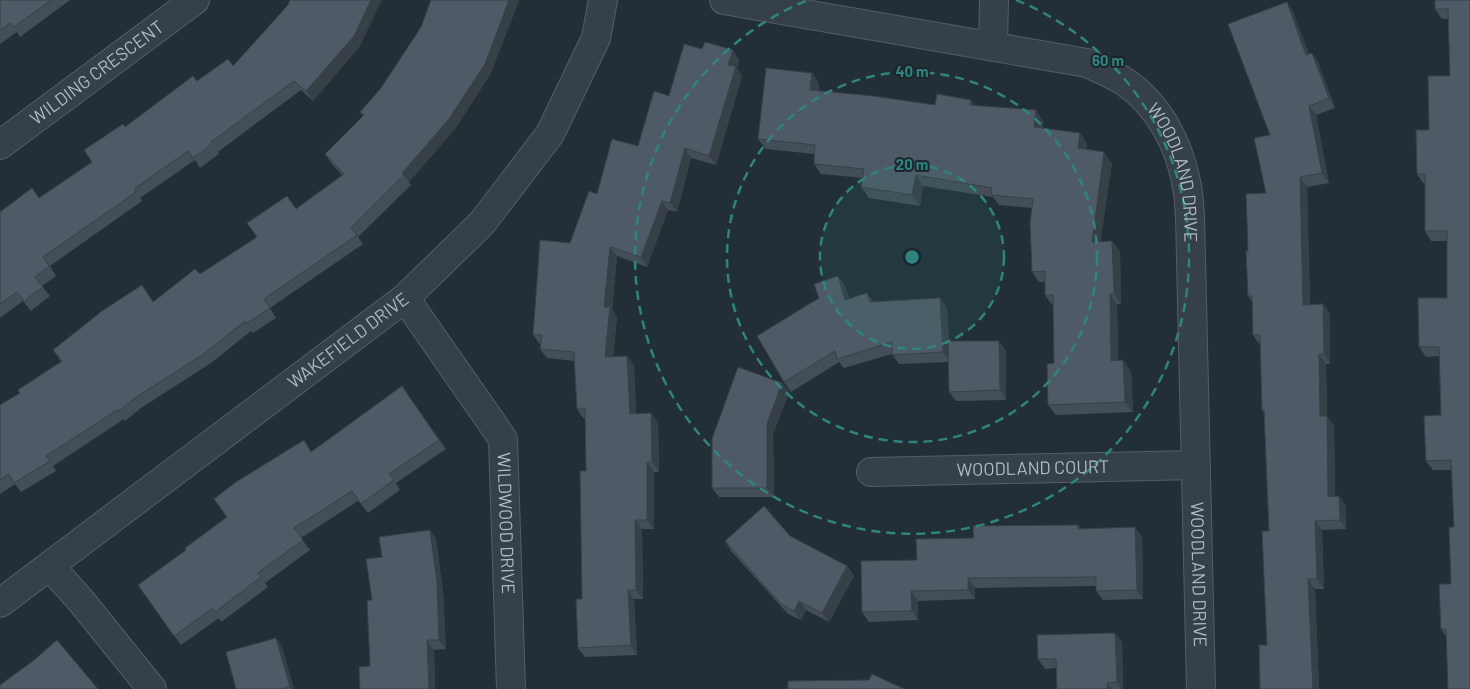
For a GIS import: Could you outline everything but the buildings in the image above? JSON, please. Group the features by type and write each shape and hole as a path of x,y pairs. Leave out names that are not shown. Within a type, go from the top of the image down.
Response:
{"street":[{"name":"WILDING CRESCENT","path":"0,144 195,0"},
{"name":"WAKEFIELD DRIVE","path":"0,603 405,298 482,223 550,134 596,38 603,0"},
{"name":"WOODLAND DRIVE","path":"724,0 1087,63 1125,82 1142,95 1168,131 1180,155 1187,183 1190,216 1200,689"},
{"path":"993,46 994,0"},
{"name":"WILDWOOD DRIVE","path":"405,298 503,438 511,689"},
{"name":"WOODLAND COURT","path":"871,472 1196,465"},
{"path":"50,566 82,602 152,689"}]}
